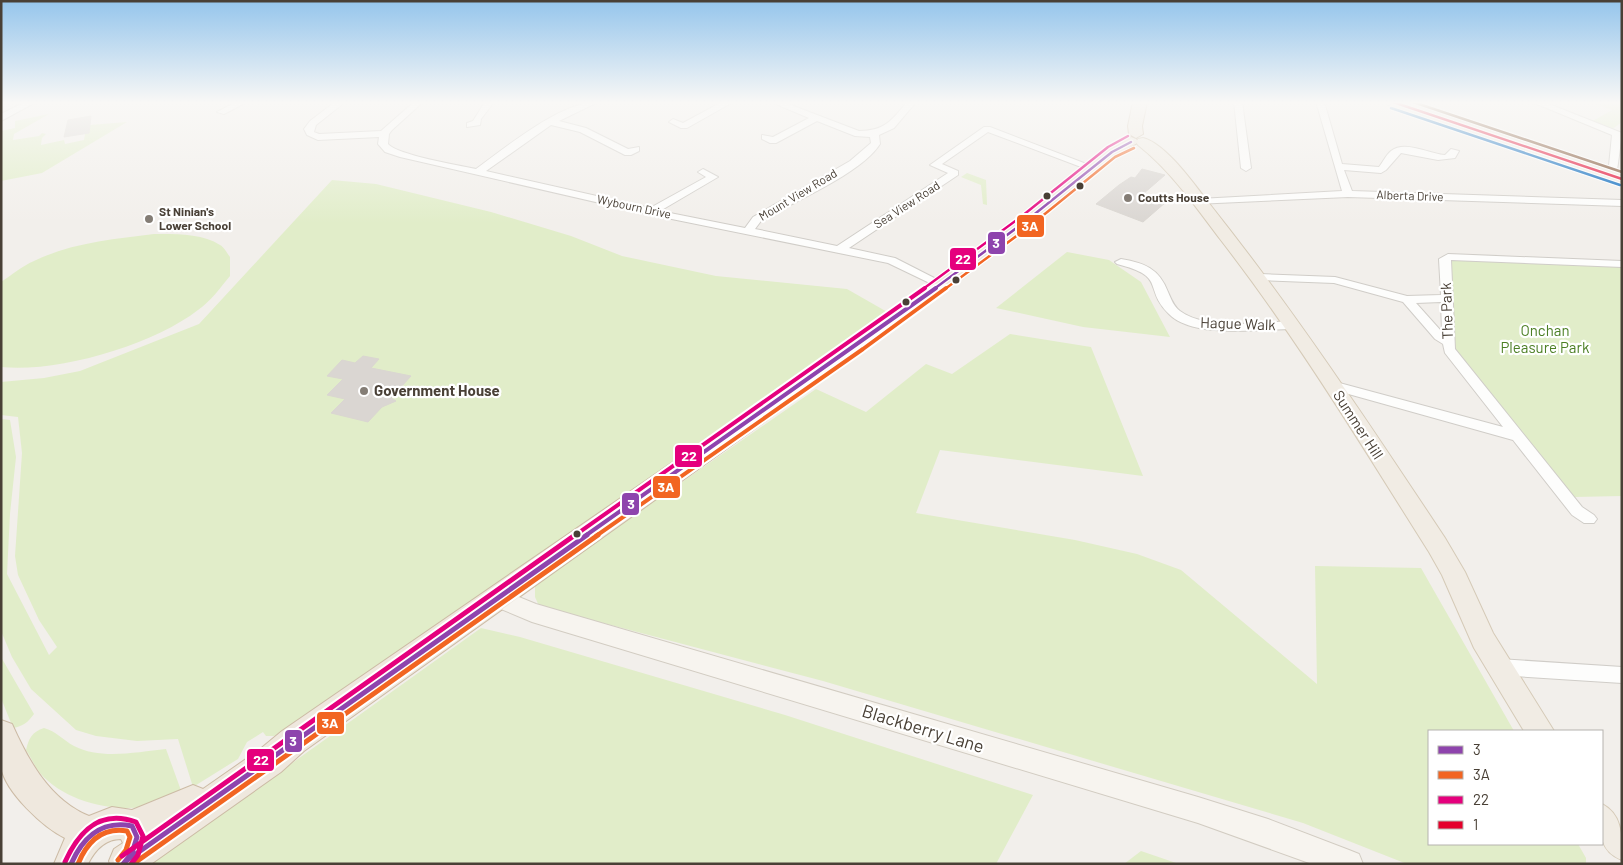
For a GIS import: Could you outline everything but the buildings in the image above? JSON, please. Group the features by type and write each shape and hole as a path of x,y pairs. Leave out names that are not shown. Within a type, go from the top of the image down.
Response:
{"highway":[{"path":"125,862 270,761 293,741 497,597 803,384 1026,221 1112,152 1131,142"},
{"path":"1,734 10,756 31,792 58,818 73,827 92,833"},
{"path":"132,826 191,802 266,754 293,741"},
{"path":"72,864 78,848 92,833 110,824 126,823 132,826 137,837 136,844 125,862"}],"main road":[{"name":"Summer Hill","path":"1142,142 1159,153 1260,277 1294,325 1437,545 1453,572 1483,640 1539,730"},
{"path":"1514,142 1617,177"},
{"name":"Blackberry Lane","path":"497,597 532,612 1198,810 1268,833 1349,864"},
{"path":"1603,820 1622,845"}],"street":[{"name":"Wybourn Drive","path":"383,142 388,150 403,156 652,212 891,260 940,285"},
{"path":"478,172 519,142"},
{"path":"608,142 628,152 636,149"},
{"name":"Mount View Road","path":"748,231 763,215 858,159 876,142"},
{"name":"Sea View Road","path":"840,249 955,174 935,165 968,142"},
{"name":"Sea View Road","path":"1023,142 1092,168"},
{"path":"1243,142 1246,168"},
{"path":"1331,142 1348,194"},
{"path":"1617,177 1619,142"},
{"path":"1338,167 1381,170 1392,154 1399,152 1413,151 1444,159 1452,156 1454,151"},
{"path":"652,212 661,205 716,178 703,172"},
{"name":"Alberta Drive","path":"1199,202 1348,194 1622,203"},
{"name":"The Park","path":"1589,519 1577,511 1448,350 1445,259 1448,257 1622,264"},
{"name":"Hague Walk","path":"1121,262 1140,265 1156,275 1170,307 1183,319 1214,326 1294,325"},
{"path":"1260,277 1335,280 1407,300 1447,298"},
{"path":"1407,300 1439,336 1447,342"},
{"path":"1332,385 1517,436"},
{"path":"1499,667 1620,677"}],"green space":[{"path":"1,142 41,142 41,145 53,142 65,142 65,144 93,142 42,173 1,181"},
{"path":"967,173 986,180 987,205 983,204 981,185 961,177"},
{"name":"Government House","path":"332,180 376,184 491,212 571,236 622,256 716,276 847,289 889,313 331,700 274,736 266,736 263,732 247,742 238,759 193,787 178,739 137,741 96,736 76,730 31,689 12,657 1,631 1,419 10,420 16,457 10,514 7,574 49,655 57,647 39,620 18,575 15,556 22,453 18,417 1,415 1,382 44,378 80,371 199,324"},
{"path":"154,234 196,236 213,241 220,245 230,257 230,276 198,310 179,323 131,345 77,361 50,366 1,367 1,282 30,263 63,250 92,243"},
{"path":"1067,252 1109,260 1141,282 1170,337 1083,327 996,308"},
{"name":"Onchan Pleasure Park","path":"1451,260 1613,264 1622,267 1622,496 1574,497 1451,344"},
{"path":"1010,334 1091,347 1143,476 940,450 916,513 1075,540 1137,554 1181,570 1317,684 1315,566 1421,568 1513,730 1428,730 1428,845 1579,845 1586,858 1586,864 1407,864 1303,823 823,681 539,606 535,597 535,584 816,389 866,412 926,364 952,374"},
{"path":"481,628 520,637 785,715 1033,795 996,864 151,864"},
{"path":"1,657 34,714 25,723 13,728 1,698"},
{"path":"44,728 56,733 74,746 96,753 119,754 166,749 183,796 148,806 130,808 102,806 74,797 61,790 40,773 26,750 32,736"},
{"path":"1141,851 1179,864 1124,864"}],"transit line":[{"name":"22","path":"122,856 266,756 289,736 855,339 1022,216 1108,147 1116,142"},
{"name":"3","path":"126,861 270,761 293,741 859,344 1026,221 1112,152 1130,142"},
{"path":"1493,142 1620,185"},
{"name":"1","path":"1513,142 1622,179"},
{"path":"1534,142 1622,172"},
{"name":"3A","path":"133,864 274,766 297,746 863,349 1030,226 1115,157 1134,148"},
{"name":"22","path":"65,862 76,841 84,832 93,825 113,817 136,822 143,836 138,855 131,864"},
{"name":"3","path":"71,864 75,854 87,838 94,832 112,824 132,826 137,837 132,853 123,864"},
{"name":"3A","path":"78,864 85,849 91,842 96,837 111,830 127,831 130,837 126,850 118,860"}],"place":[{"name":"Coutts House","path":"1128,198"},
{"name":"St Ninian's Lower School","path":"149,219"},
{"name":"Government House","path":"364,391"}]}
